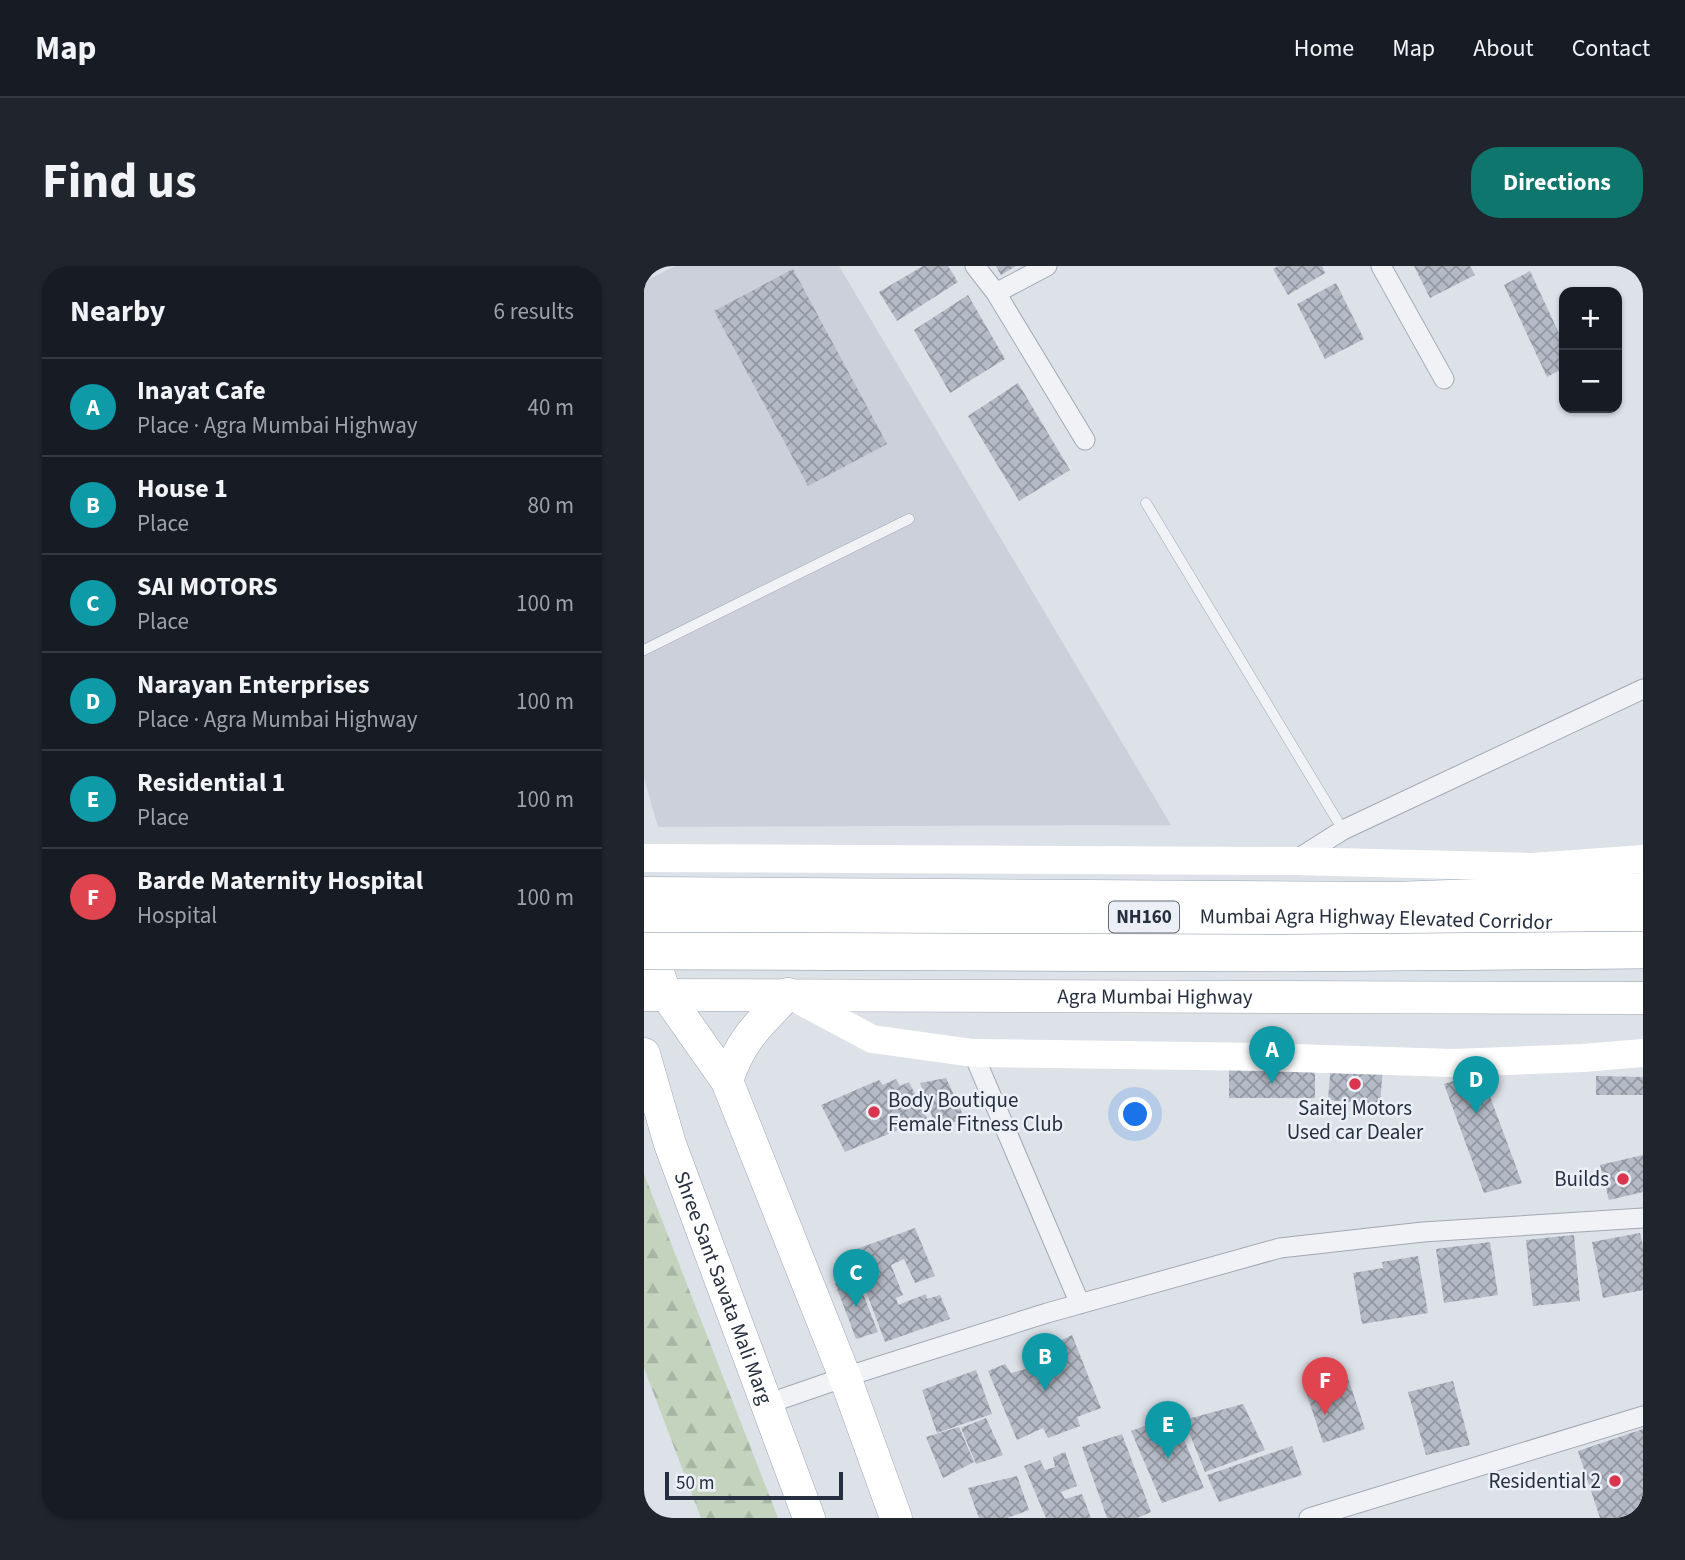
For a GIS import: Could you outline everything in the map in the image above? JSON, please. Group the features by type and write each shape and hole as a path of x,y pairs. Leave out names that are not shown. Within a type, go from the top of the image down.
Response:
{"highway":[{"name":"Mumbai Agra Highway Elevated Corridor","path":"644,917 1335,916 1613,924 1643,921"},
{"name":"Mumbai Agra Highway Elevated Corridor","path":"644,951 1299,953 1643,950"}],"main road":[{"path":"644,893 1394,898 1643,889"},
{"path":"644,931 655,994 727,1081 845,1377 896,1518"},
{"name":"Agra Mumbai Highway","path":"655,994 1643,998"},
{"path":"727,1081 733,1060 747,1037 788,995"},
{"name":"Shree Sant Savata Mali Marg","path":"644,1054 670,1144 809,1518"},
{"path":"644,1107 670,1144"}],"street":[{"path":"975,266 996,293 1085,440"},
{"path":"996,293 1047,266"},
{"path":"1381,266 1444,379"},
{"path":"1294,861 1343,830 1643,690"},
{"path":"644,858 1294,861 1532,867 1643,859"},
{"path":"788,995 872,1039 974,1053 1452,1063 1643,1053"},
{"path":"974,1053 1080,1304"},
{"path":"767,1404 1080,1304 1280,1248 1423,1232 1643,1218"},
{"path":"1309,1518 1643,1416"}],"lane":[{"path":"1146,503 1343,830"},
{"path":"644,650 909,519"}],"shaded area":[{"path":"675,266 839,266 1171,825 658,827 644,778 644,282"}],"green space":[{"path":"644,1174 778,1518 701,1518 644,1368"}],"building":[{"path":"923,266 948,266 958,282 897,321 879,292"},
{"path":"996,266 1016,266 1001,275"},
{"path":"1278,266 1322,266 1325,273 1288,295 1273,269"},
{"path":"1414,266 1470,266 1475,275 1430,298"},
{"path":"793,269 887,444 808,486 714,311"},
{"path":"1530,271 1559,333 1559,371 1547,377 1504,285"},
{"path":"1336,283 1364,339 1325,359 1297,304"},
{"path":"968,295 1005,359 950,393 914,330"},
{"path":"1018,383 1070,470 1019,501 968,416"},
{"name":"Saitej Motors Used car Dealer","path":"1331,1063 1383,1067 1380,1104 1328,1100"},
{"path":"1229,1069 1315,1069 1315,1098 1229,1098"},
{"path":"1481,1072 1522,1183 1484,1193 1444,1084"},
{"path":"1596,1076 1643,1077 1643,1095 1596,1095"},
{"path":"946,1078 965,1119 936,1127 920,1083"},
{"name":"Body Boutique Female Fitness Club","path":"896,1079 900,1086 909,1082 927,1118 845,1152 821,1105 879,1080 883,1085"},
{"name":"Builds","path":"1643,1155 1643,1192 1609,1200 1600,1165"},
{"path":"915,1228 935,1276 915,1283 904,1259 891,1265 903,1295 896,1298 898,1305 926,1294 927,1299 940,1295 950,1319 885,1342 851,1251"},
{"path":"1640,1233 1643,1246 1643,1290 1603,1298 1592,1242"},
{"path":"1574,1235 1580,1301 1533,1306 1526,1240"},
{"path":"1490,1242 1498,1295 1444,1303 1436,1249"},
{"path":"1418,1256 1428,1313 1362,1324 1353,1273 1383,1268 1382,1262"},
{"path":"856,1276 878,1332 856,1339 835,1283"},
{"path":"1072,1335 1101,1408 1077,1417 1080,1426 1048,1438 1043,1428 1017,1440 988,1371 1005,1364 1011,1373 1033,1367 1024,1346 1044,1338 1051,1356 1060,1351 1057,1342"},
{"path":"976,1370 992,1414 937,1433 922,1390"},
{"path":"1348,1378 1365,1429 1323,1443 1306,1392"},
{"path":"1453,1381 1470,1445 1426,1455 1408,1392"},
{"path":"1243,1404 1265,1450 1205,1472 1184,1420"},
{"path":"1174,1415 1204,1488 1162,1503 1131,1431"},
{"path":"986,1418 1003,1455 976,1464 961,1428"},
{"path":"959,1427 974,1462 943,1478 926,1437"},
{"name":"Residential 2","path":"1643,1429 1643,1511 1623,1518 1600,1518 1578,1451"},
{"path":"1122,1434 1151,1512 1137,1518 1107,1518 1082,1447"},
{"path":"1292,1446 1302,1475 1219,1502 1207,1475"},
{"path":"1065,1452 1077,1486 1061,1492 1065,1499 1082,1494 1091,1518 1046,1518 1024,1466 1040,1460 1045,1470 1055,1467 1053,1457"},
{"path":"1017,1476 1029,1510 1007,1518 979,1518 968,1488"}],"place":[{"name":"Inayat Cafe","path":"1272,1084"},
{"name":"Saitej Motors Used car Dealer","path":"1355,1084"},
{"name":"Body Boutique Female Fitness Club","path":"874,1112"},
{"name":"Narayan Enterprises","path":"1476,1114"},
{"name":"Builds","path":"1623,1179"},
{"name":"SAI MOTORS","path":"856,1307"},
{"name":"House 1","path":"1045,1391"},
{"name":"Barde Maternity Hospital","path":"1325,1415"},
{"name":"Residential 1","path":"1168,1459"},
{"name":"Residential 2","path":"1615,1481"}]}
